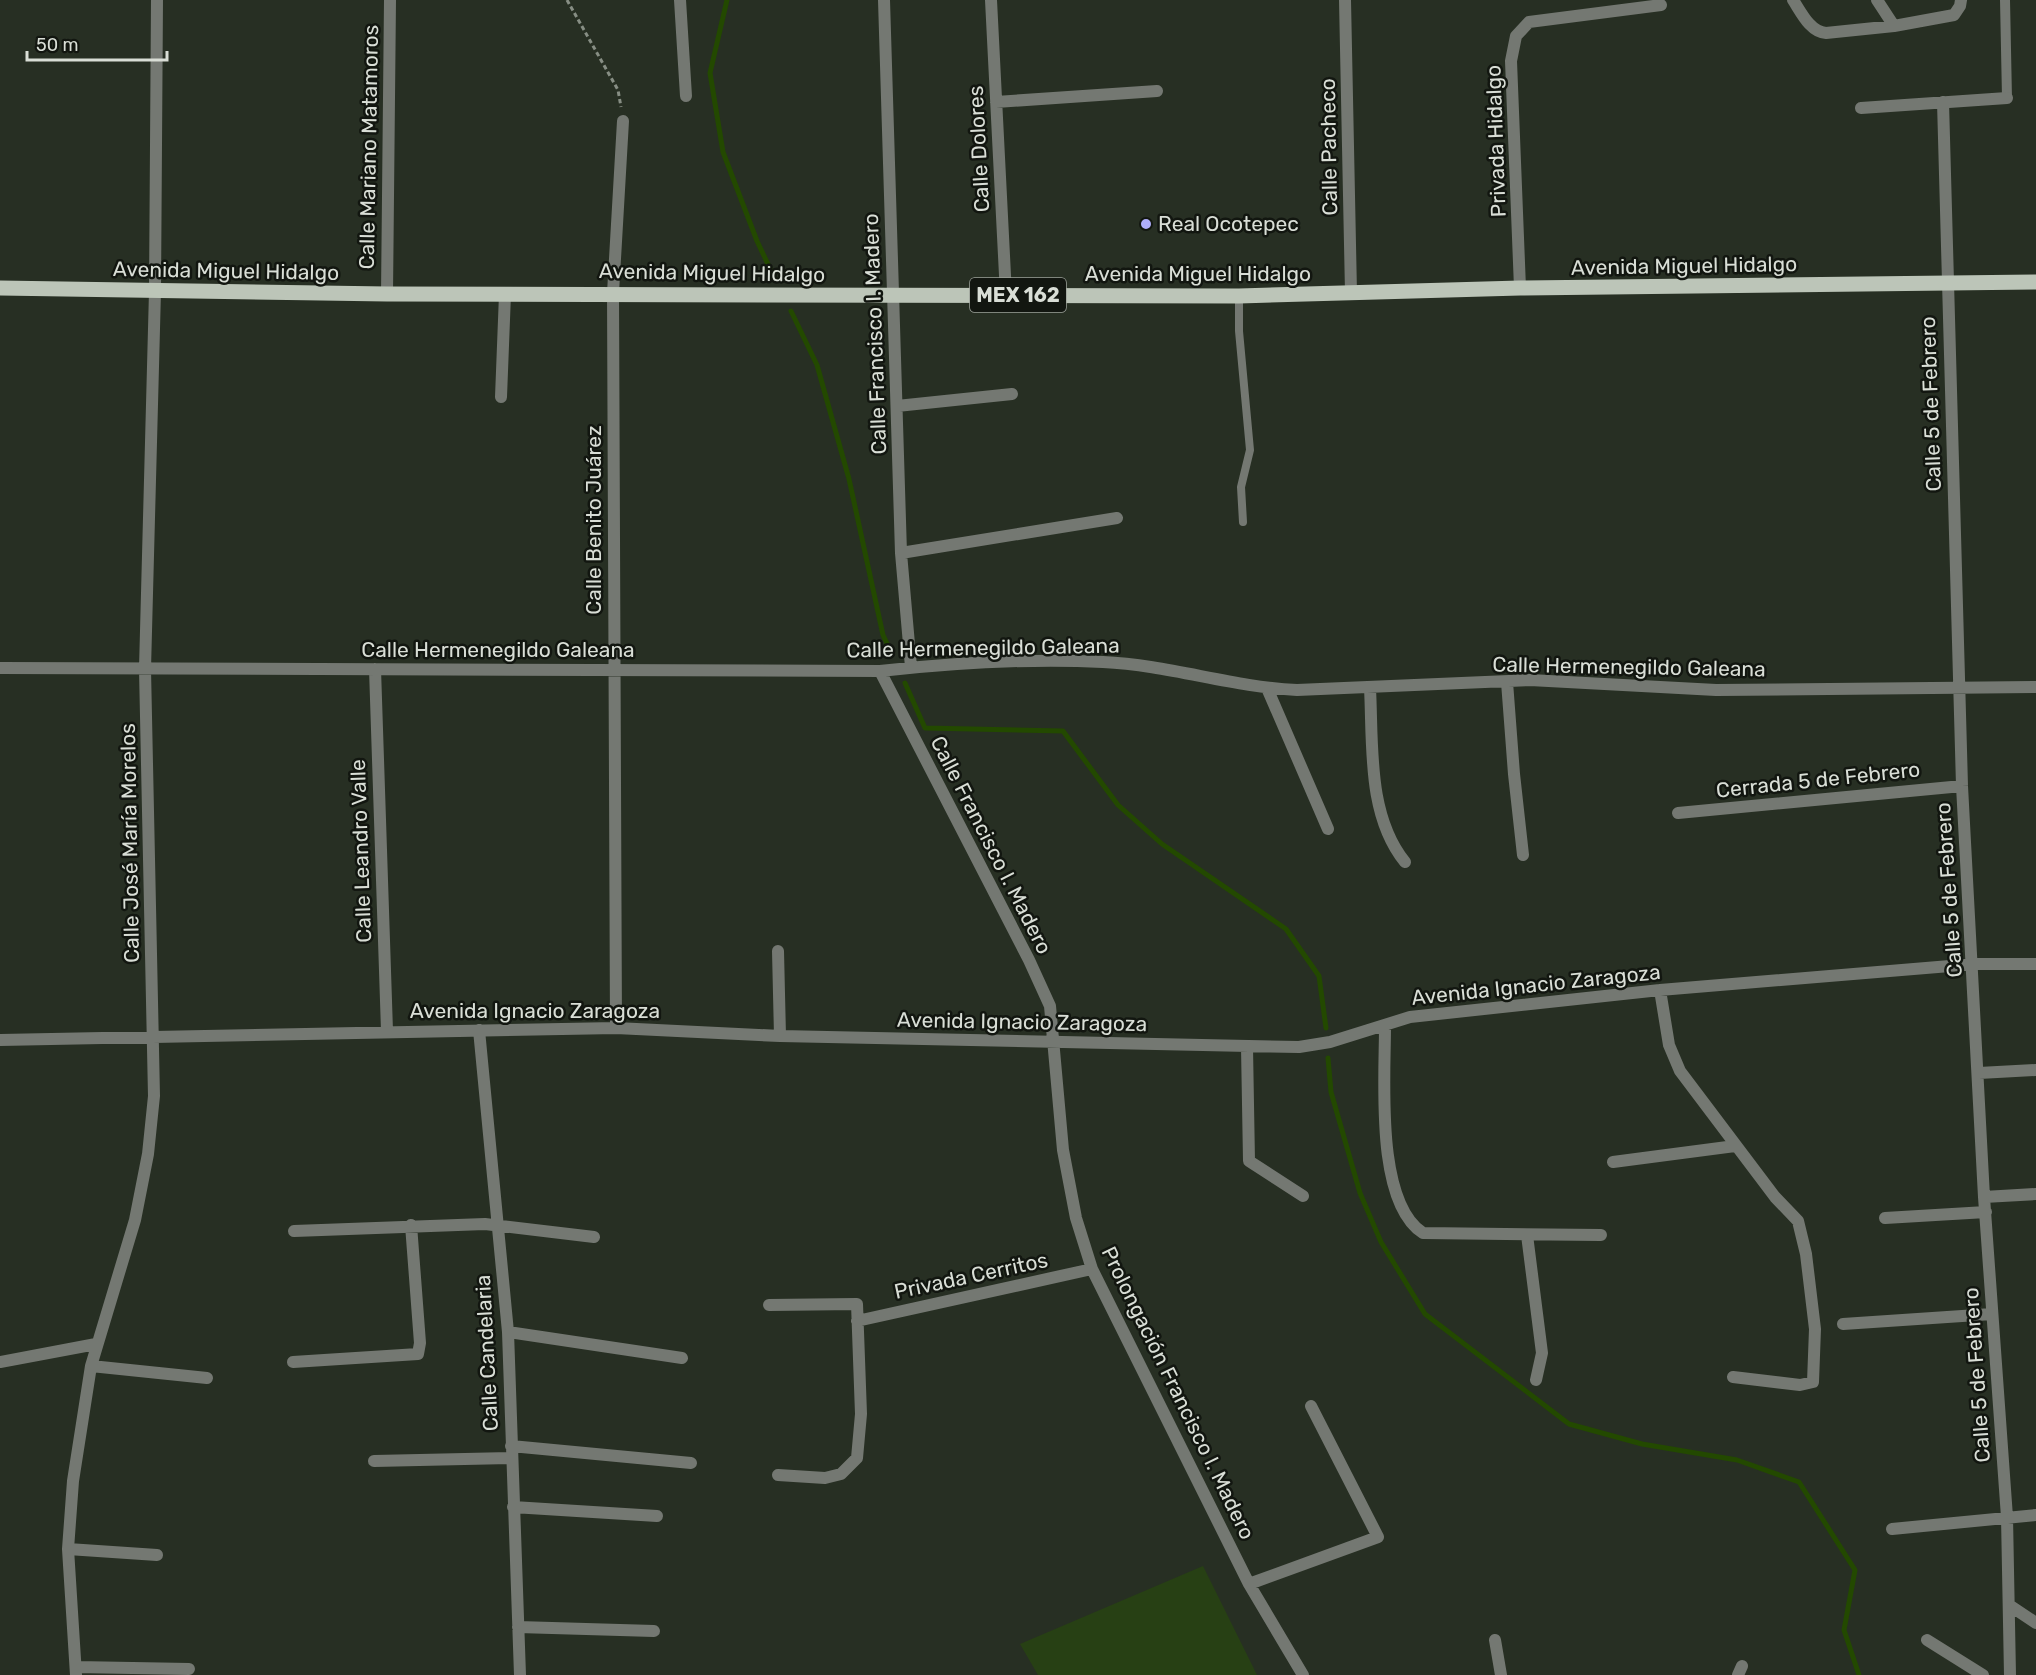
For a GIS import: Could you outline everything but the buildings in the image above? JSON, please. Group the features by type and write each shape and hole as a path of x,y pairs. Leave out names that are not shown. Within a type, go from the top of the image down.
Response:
{"main road":[{"name":"Avenida Miguel Hidalgo","path":"0,288 387,294 1239,296 1520,288 2036,282"}],"street":[{"name":"Calle José María Morelos","path":"76,1671 68,1549 73,1481 91,1365 135,1220 148,1154 154,1096 145,669 155,291 157,0"},
{"name":"Calle Mariano Matamoros","path":"387,294 390,0"},
{"path":"680,0 686,96"},
{"name":"Calle Francisco I. Madero","path":"884,0 901,553 911,667"},
{"name":"Calle Dolores","path":"991,0 1006,295"},
{"name":"Calle Pacheco","path":"1345,0 1351,293"},
{"path":"1793,0 1818,33 1894,26 1954,15 1961,0"},
{"path":"1877,0 1894,26"},
{"path":"1862,108 2007,98 2005,0"},
{"name":"Privada Hidalgo","path":"1520,288 1511,61 1516,36 1529,22 1660,5"},
{"path":"996,102 1157,91"},
{"name":"Calle 5 de Febrero","path":"1942,102 1962,786 1974,964 1984,1197 2007,1517 2010,1675"},
{"name":"Calle Benito Juárez","path":"616,1028 613,293 623,121"},
{"path":"501,397 505,294"},
{"path":"897,405 1012,394"},
{"path":"901,553 1117,518"},
{"name":"Calle Hermenegildo Galeana","path":"0,668 880,670 911,667 1104,662 1192,673 1267,688 1370,688 1530,680 1716,690 2036,687"},
{"name":"Calle Leandro Valle","path":"375,669 387,1031"},
{"name":"Calle Francisco I. Madero","path":"880,670 1029,960 1050,1006 1054,1041"},
{"path":"1507,682 1523,855"},
{"path":"1267,688 1328,829"},
{"path":"1370,688 1375,781 1389,840 1405,862"},
{"name":"Cerrada 5 de Febrero","path":"1678,813 1962,786"},
{"path":"778,951 780,1036"},
{"name":"Avenida Ignacio Zaragoza","path":"0,1040 616,1028 780,1036 1299,1047 1330,1042 1385,1027 1410,1017 1660,990 1974,964 2036,964"},
{"path":"1660,990 1669,1045 1680,1071 1775,1197 1798,1221 1806,1254 1815,1329 1812,1382 1800,1385 1733,1377"},
{"path":"1385,1027 1388,1166 1395,1191 1411,1226 1423,1233 1601,1235"},
{"name":"Calle Candelaria","path":"479,1030 508,1332 520,1675"},
{"name":"Prolongación Francisco I. Madero","path":"1054,1041 1063,1150 1076,1218 1092,1269 1248,1584 1303,1675"},
{"path":"1247,1047 1249,1161 1303,1196"},
{"path":"1979,1073 2036,1070"},
{"path":"1613,1162 1735,1146"},
{"path":"1984,1197 2036,1194"},
{"path":"1886,1218 1986,1212"},
{"path":"294,1231 498,1225 594,1237"},
{"path":"293,1362 418,1353 420,1343 411,1226"},
{"path":"1527,1235 1542,1353 1536,1380"},
{"name":"Privada Cerritos","path":"857,1321 1092,1269"},
{"path":"770,1305 857,1304 861,1414 857,1458 841,1474 825,1478 778,1475"},
{"path":"1843,1324 1992,1314"},
{"path":"508,1332 682,1358"},
{"path":"0,1362 96,1344"},
{"path":"91,1365 207,1378"},
{"path":"1248,1584 1378,1537 1311,1406"},
{"path":"374,1461 511,1452 691,1463"},
{"path":"513,1507 657,1516"},
{"path":"1892,1529 2036,1515"},
{"path":"68,1549 157,1554"},
{"path":"2009,1605 2036,1623"},
{"path":"518,1627 654,1630"},
{"path":"1495,1640 1501,1675"},
{"path":"1927,1640 1983,1675"},
{"path":"76,1671 189,1669"}],"lane":[{"path":"1239,296 1239,331 1250,450 1241,487 1243,522"}],"path":[{"path":"567,0 618,90 623,121"}],"green space":[{"path":"1203,1566 1257,1675 1038,1675 1020,1644"}],"waterway":[{"path":"727,0 710,73 723,152 757,241 775,279"},
{"path":"791,311 817,365 849,479 883,635 892,654"},
{"path":"905,683 925,728 1063,731 1118,805 1162,844 1286,929 1319,976 1326,1028"},
{"path":"1328,1058 1331,1092 1360,1193 1381,1242 1425,1314 1569,1424 1642,1444 1737,1460 1799,1482 1855,1570 1844,1630 1859,1675"}],"place":[{"name":"Real Ocotepec","path":"1146,224"}]}
